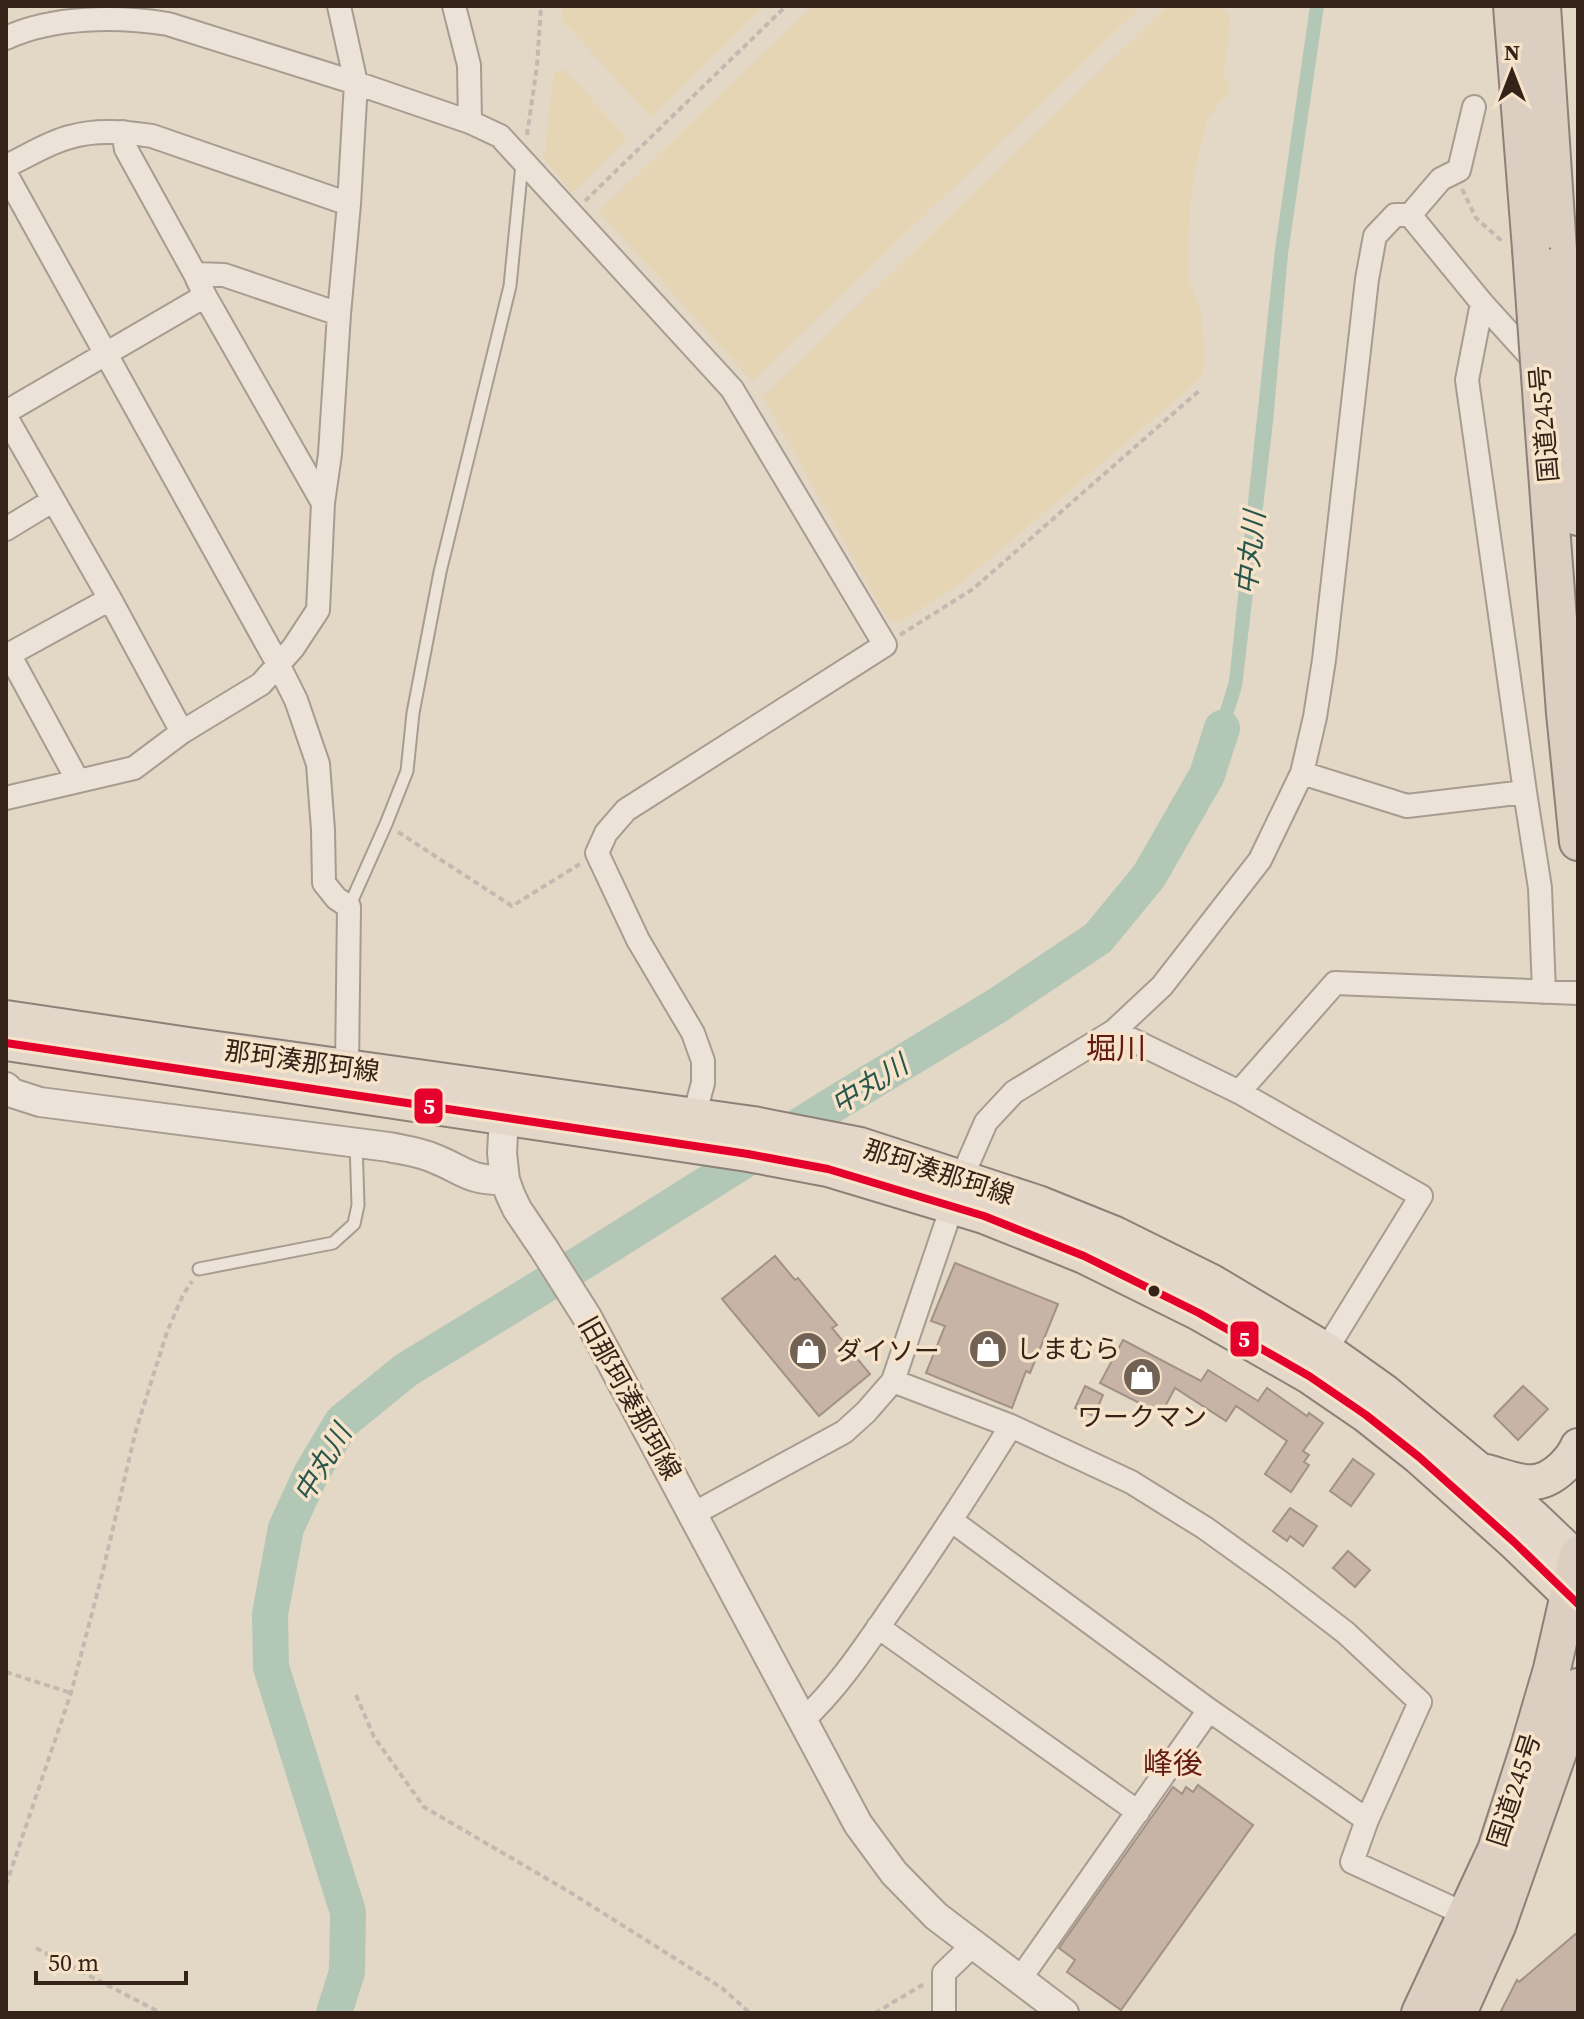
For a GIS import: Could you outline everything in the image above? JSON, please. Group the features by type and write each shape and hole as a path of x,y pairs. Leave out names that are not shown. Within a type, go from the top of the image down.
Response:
{"highway":[{"name":"国道245号","path":"1512,6 1578,517"},
{"name":"国道245号","path":"1542,6 1545,257"},
{"name":"国道245号","path":"1564,420 1565,713 1578,842"},
{"name":"国道245号","path":"1420,2013 1496,1850 1574,1600 1578,1558"},
{"name":"国道245号","path":"1458,2013 1497,1926 1570,1734 1578,1687"}],"main road":[{"name":"那珂湊那珂線","path":"6,1018 705,1117 860,1145 957,1191 1028,1233 1084,1256 1199,1313 1309,1376 1419,1457 1574,1600"},
{"name":"那珂湊那珂線","path":"6,1043 669,1141 1038,1203 1115,1234 1212,1282 1326,1350 1385,1392 1578,1558"},
{"path":"1479,1470 1531,1483 1545,1481 1562,1468 1576,1453 1578,1446"}],"street":[{"path":"6,798 134,768 182,732 261,684 293,648 318,610 323,503 330,454 356,83 339,6"},
{"path":"454,6 469,65 470,122"},
{"path":"6,38 54,23 104,13 168,24 356,83 470,122 500,136 732,389 885,645 626,810 606,833 597,853 638,940 693,1033 703,1061 705,1117"},
{"path":"693,1514 844,1432 893,1381 957,1191 986,1122 1014,1092 1114,1031 1162,986 1260,860 1302,773 1315,717 1367,279 1375,236 1395,215 1410,215 1441,179 1459,170 1474,107"},
{"path":"6,166 68,137 123,132 152,136 349,204"},
{"path":"123,132 126,149 205,296 323,503"},
{"path":"6,174 296,700 318,764 324,883 336,898 349,907 347,1067"},
{"path":"1410,215 1482,303 1564,420"},
{"path":"195,274 224,275 339,314"},
{"path":"182,732 6,415 205,296"},
{"path":"1482,303 1467,380 1540,888 1544,992"},
{"path":"6,529 52,501"},
{"path":"78,781 8,655 110,599"},
{"path":"1302,773 1407,806 1525,792"},
{"path":"1239,1092 1335,983 1578,993"},
{"path":"1114,1031 1239,1092 1421,1196 1326,1350"},
{"path":"6,1087 12,1093 40,1102 389,1147 432,1157 470,1177 487,1181 505,1180 502,1153 504,1117"},
{"name":"旧那珂湊那珂線","path":"505,1180 517,1209 587,1317 802,1721 876,1851 936,1916 1064,2013"},
{"path":"893,1381 1011,1426 1131,1482 1205,1528 1346,1633 1420,1702 1367,1820 1352,1862 1467,1915"},
{"path":"802,1721 821,1704 878,1627 952,1521 1011,1426"},
{"path":"952,1521 1209,1710 1367,1820"},
{"path":"878,1627 1138,1812"},
{"path":"1020,1979 1209,1710"},
{"path":"944,2013 944,1973 974,1944"}],"lane":[{"path":"349,907 407,771 413,713 440,572 510,286 523,159"},
{"path":"199,1269 333,1243 354,1224 358,1205 356,1142"}],"path":[{"path":"523,159 537,66 541,6"},
{"path":"571,213 786,6"},
{"path":"885,645 973,589 1200,390"},
{"path":"386,824 512,906 597,853"},
{"path":"6,1885 71,1693 136,1430 167,1332 183,1295 199,1269"},
{"path":"6,1672 71,1693"},
{"path":"356,1695 374,1737 424,1807 632,1931 722,1988 750,2013"},
{"path":"36,1948 161,2013"},
{"path":"875,2013 944,1973"}],"shaded area":[{"path":"562,6 764,6 651,117 562,20"},
{"path":"813,6 1142,6 752,381 599,211"},
{"path":"1167,6 1220,6 1230,17 1224,75 1230,90 1208,118 1195,170 1189,218 1188,277 1201,313 1205,358 1201,378 964,581 900,622 887,618 763,397"},
{"path":"565,70 627,138 572,193 544,159 554,71"}],"water":[{"path":"1310,6 1324,6 1288,254 1273,422 1242,687 1213,779 1201,772 1229,681 1275,249"}],"building":[{"name":"ダイソー","path":"775,1256 795,1280 798,1278 837,1325 832,1328 870,1374 819,1416 722,1299"},
{"name":"しまむら","path":"955,1263 1058,1304 1012,1408 926,1373 945,1326 931,1321"},
{"path":"1123,1340 1201,1381 1208,1370 1258,1401 1267,1388 1307,1416 1309,1413 1323,1423 1303,1451 1309,1455 1304,1462 1309,1465 1291,1492 1265,1474 1287,1441 1236,1406 1226,1421 1175,1388 1161,1414 1100,1383"},
{"path":"1085,1386 1103,1395 1094,1416 1075,1408"},
{"path":"1523,1386 1548,1409 1518,1440 1494,1416"},
{"path":"1353,1459 1374,1474 1351,1506 1330,1491"},
{"path":"1290,1508 1317,1526 1303,1546 1290,1536 1287,1541 1273,1531"},
{"path":"1348,1551 1370,1570 1355,1587 1333,1568"},
{"path":"1198,1785 1253,1825 1121,2010 1067,1972 1075,1960 1059,1948 1173,1787 1182,1794 1186,1787 1193,1792"},
{"path":"1578,1932 1578,2013 1500,2013 1517,1980 1519,1982"}],"waterway":[{"name":"中丸川","path":"334,2013 347,1972 348,1912 271,1667 270,1614 286,1528 311,1474 342,1422 406,1370 998,1005 1098,938 1149,876 1207,775 1222,728"}],"transit line":[{"name":"5","path":"6,1043 748,1154 828,1169 984,1216 1084,1256 1199,1313 1309,1376 1419,1457 1578,1604"}],"place":[{"name":"しまむら","path":"988,1349"},
{"name":"ダイソー","path":"808,1351"},
{"name":"ワークマン","path":"1142,1377"}],"district":[{"name":"堀川","path":"1116,1048"},
{"name":"峰後","path":"1173,1763"}]}
